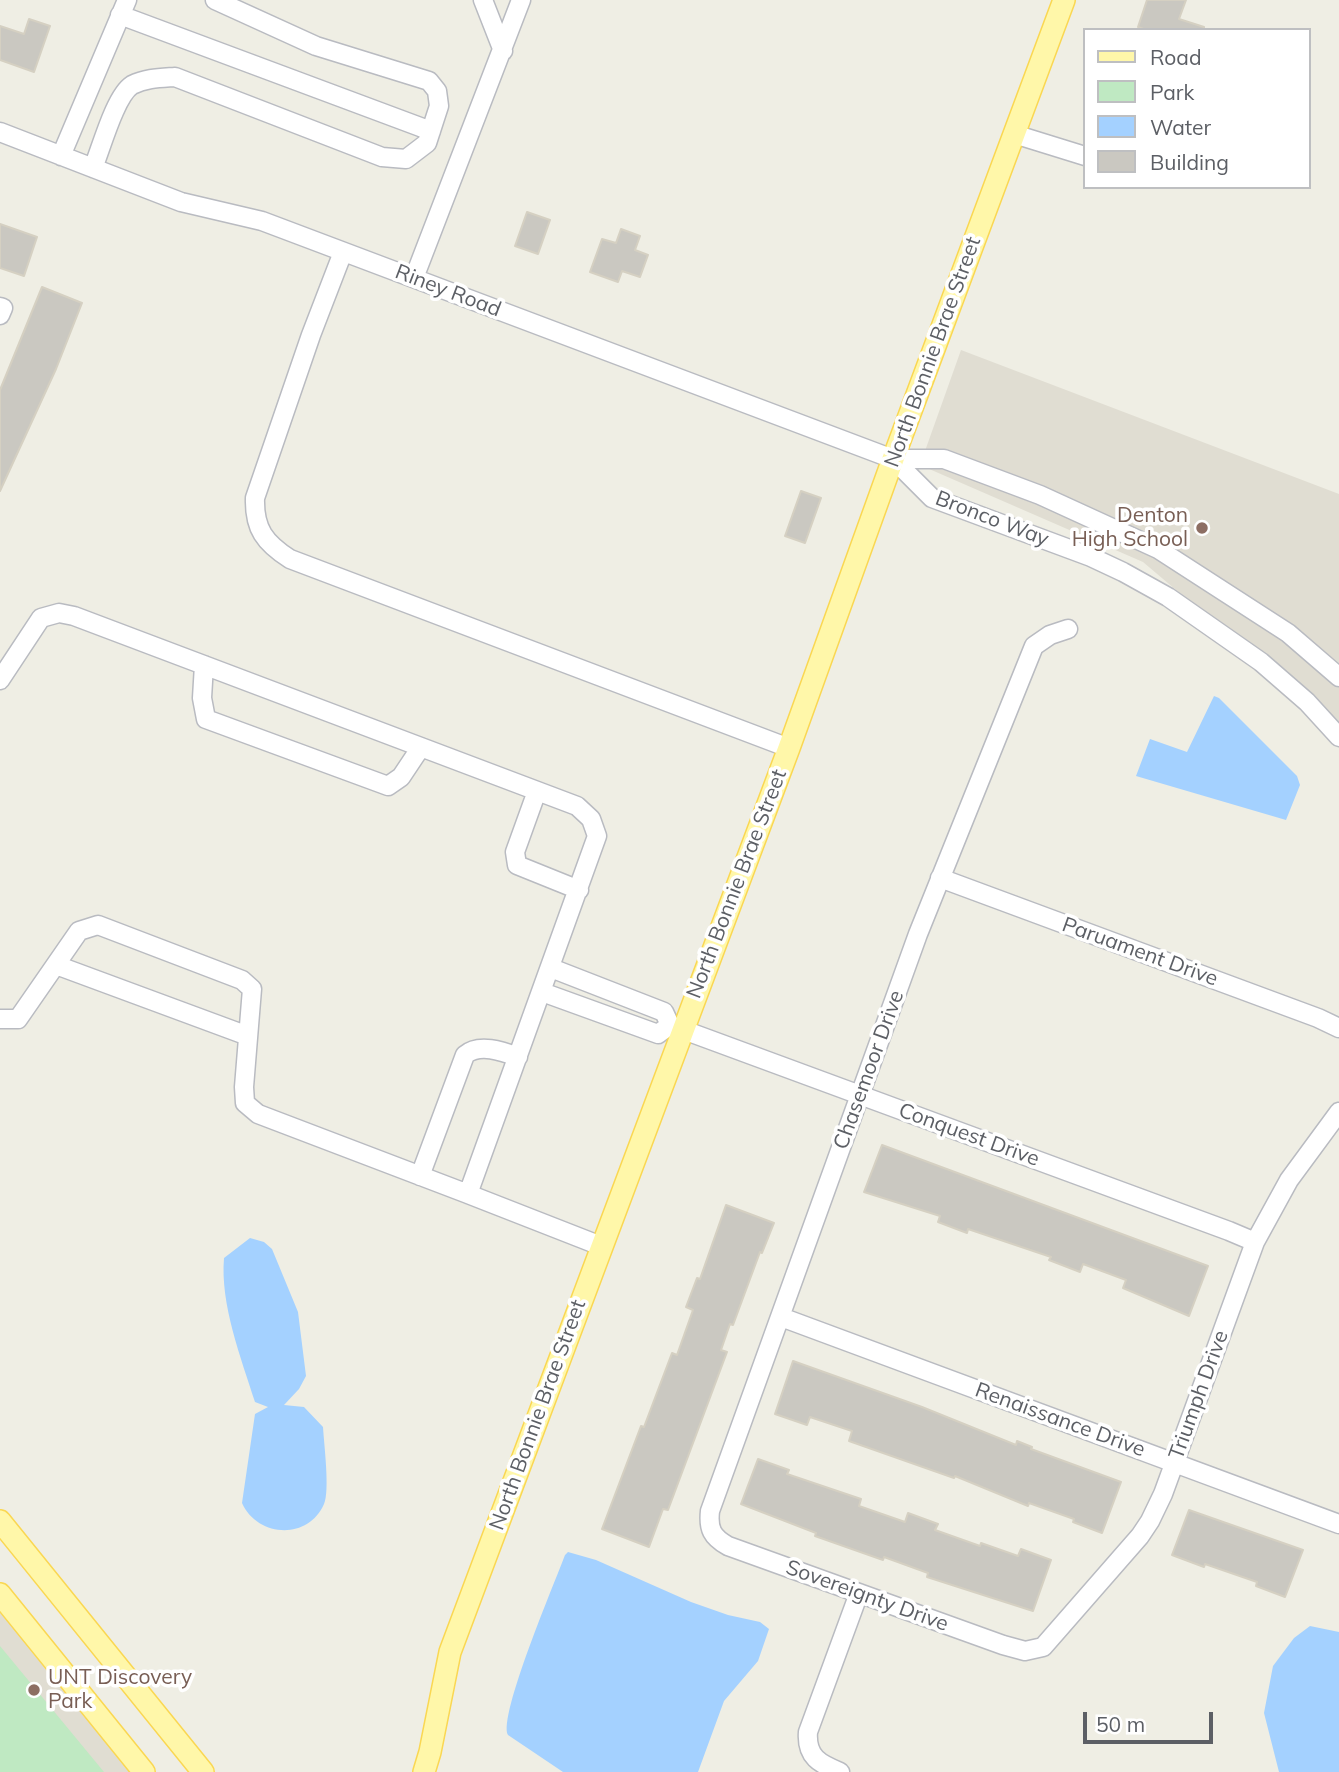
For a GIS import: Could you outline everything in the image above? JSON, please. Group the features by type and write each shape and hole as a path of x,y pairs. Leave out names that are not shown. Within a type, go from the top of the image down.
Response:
{"main road":[{"name":"North Bonnie Brae Street","path":"424,1772 450,1652 601,1246 676,1027 789,748 893,459 1064,0"},
{"path":"0,1521 203,1772"},
{"path":"0,1594 144,1772"}],"street":[{"path":"93,168 119,102 130,86 148,79 175,77 382,157 406,159 427,143 439,106 437,91 429,81 316,46 215,0"},
{"path":"483,0 503,51"},
{"path":"414,278 522,0"},
{"path":"61,156 123,8 431,131"},
{"name":"Riney Road","path":"0,132 181,202 262,221 893,459"},
{"path":"1014,134 1084,156"},
{"path":"343,252 256,498 255,511 263,537 290,559 789,748"},
{"name":"Bronco Way","path":"893,459 944,459 1040,495 1158,548 1288,633 1339,677"},
{"name":"Bronco Way","path":"893,459 932,498 1091,557 1168,597 1261,662 1307,702 1339,737"},
{"path":"0,680 41,618 59,613 74,616 576,806 591,819 597,836 468,1194"},
{"name":"Chasemoor Drive","path":"712,1534 709,1525 710,1511 940,878 1034,646 1050,635 1068,629"},
{"path":"204,665 202,698 206,719 388,786 401,778 421,747"},
{"path":"537,791 515,852 517,865 579,890"},
{"name":"Paruament Drive","path":"940,878 1339,1028"},
{"path":"0,1019 19,1019 79,931 98,925 242,980 252,989 244,1087 245,1103 258,1114 601,1246"},
{"path":"55,965 248,1036"},
{"path":"542,992 658,1034 676,1027 664,1012 551,968"},
{"name":"Conquest Drive","path":"676,1027 1255,1242"},
{"path":"420,1176 465,1055 470,1050 495,1049 517,1057"},
{"name":"Triumph Drive","path":"1025,1651 1044,1647 1140,1536 1157,1508 1255,1242 1289,1180 1339,1112"},
{"name":"Renaissance Drive","path":"781,1317 1339,1524"},
{"name":"Sovereignty Drive","path":"712,1534 728,1546 1003,1646 1025,1651"},
{"path":"840,1772 822,1765 810,1751 808,1732 859,1593"}],"shaded area":[{"name":"Denton High School","path":"961,350 1339,494 1339,728 1143,562 920,465"},
{"name":"UNT Discovery Park","path":"0,1607 136,1772 0,1772"}],"green space":[{"path":"0,1646 104,1772 0,1772"}],"water":[{"path":"1214,696 1297,776 1300,785 1286,820 1136,776 1150,739 1187,752"},
{"path":"250,1238 264,1242 272,1249 298,1312 306,1376 299,1389 284,1405 304,1407 323,1427 326,1498 316,1516 295,1529 270,1528 259,1523 242,1503 255,1414 268,1407 255,1402 238,1349 225,1294 224,1258"},
{"path":"568,1552 596,1560 691,1602 728,1615 760,1622 769,1629 758,1661 724,1701 698,1772 563,1772 508,1735 507,1723 519,1677 550,1592"},
{"path":"1310,1626 1339,1632 1339,1772 1279,1772 1264,1713 1273,1666 1294,1638"}],"building":[{"path":"1147,0 1186,0 1179,19 1204,28 1141,28 1138,27"},
{"path":"29,19 50,26 34,72 0,60 0,26 24,34"},
{"path":"527,212 550,220 538,254 515,246"},
{"path":"0,224 37,237 24,276 0,268"},
{"path":"621,229 640,236 635,250 648,255 640,277 622,271 618,282 590,272 602,239 616,243"},
{"path":"42,287 82,303 56,369 0,491 0,390"},
{"path":"801,491 821,498 805,543 785,536"},
{"path":"882,1145 1208,1266 1189,1316 1123,1288 1126,1280 1083,1264 1080,1272 1049,1260 1051,1257 968,1229 967,1233 938,1222 940,1216 864,1192"},
{"path":"726,1205 774,1223 762,1253 760,1252 733,1325 730,1324 721,1350 727,1352 668,1510 663,1509 649,1547 602,1529 672,1353 677,1355 693,1310 686,1307 697,1278 700,1279"},
{"path":"793,1361 922,1407 1016,1445 1017,1441 1032,1447 1031,1449 1121,1482 1102,1533 1073,1522 1074,1519 1029,1503 1028,1506 955,1476 954,1478 849,1441 852,1431 810,1417 807,1425 775,1414"},
{"path":"758,1459 789,1470 787,1474 861,1499 859,1506 905,1522 908,1513 938,1524 935,1530 980,1546 981,1543 1018,1556 1021,1549 1051,1560 1033,1611 927,1577 928,1573 884,1557 883,1560 815,1536 816,1533 741,1504"},
{"path":"1189,1510 1303,1550 1285,1597 1256,1586 1257,1582 1172,1555"}],"place":[{"name":"Denton High School","path":"1202,528"},
{"name":"UNT Discovery Park","path":"34,1690"}]}
